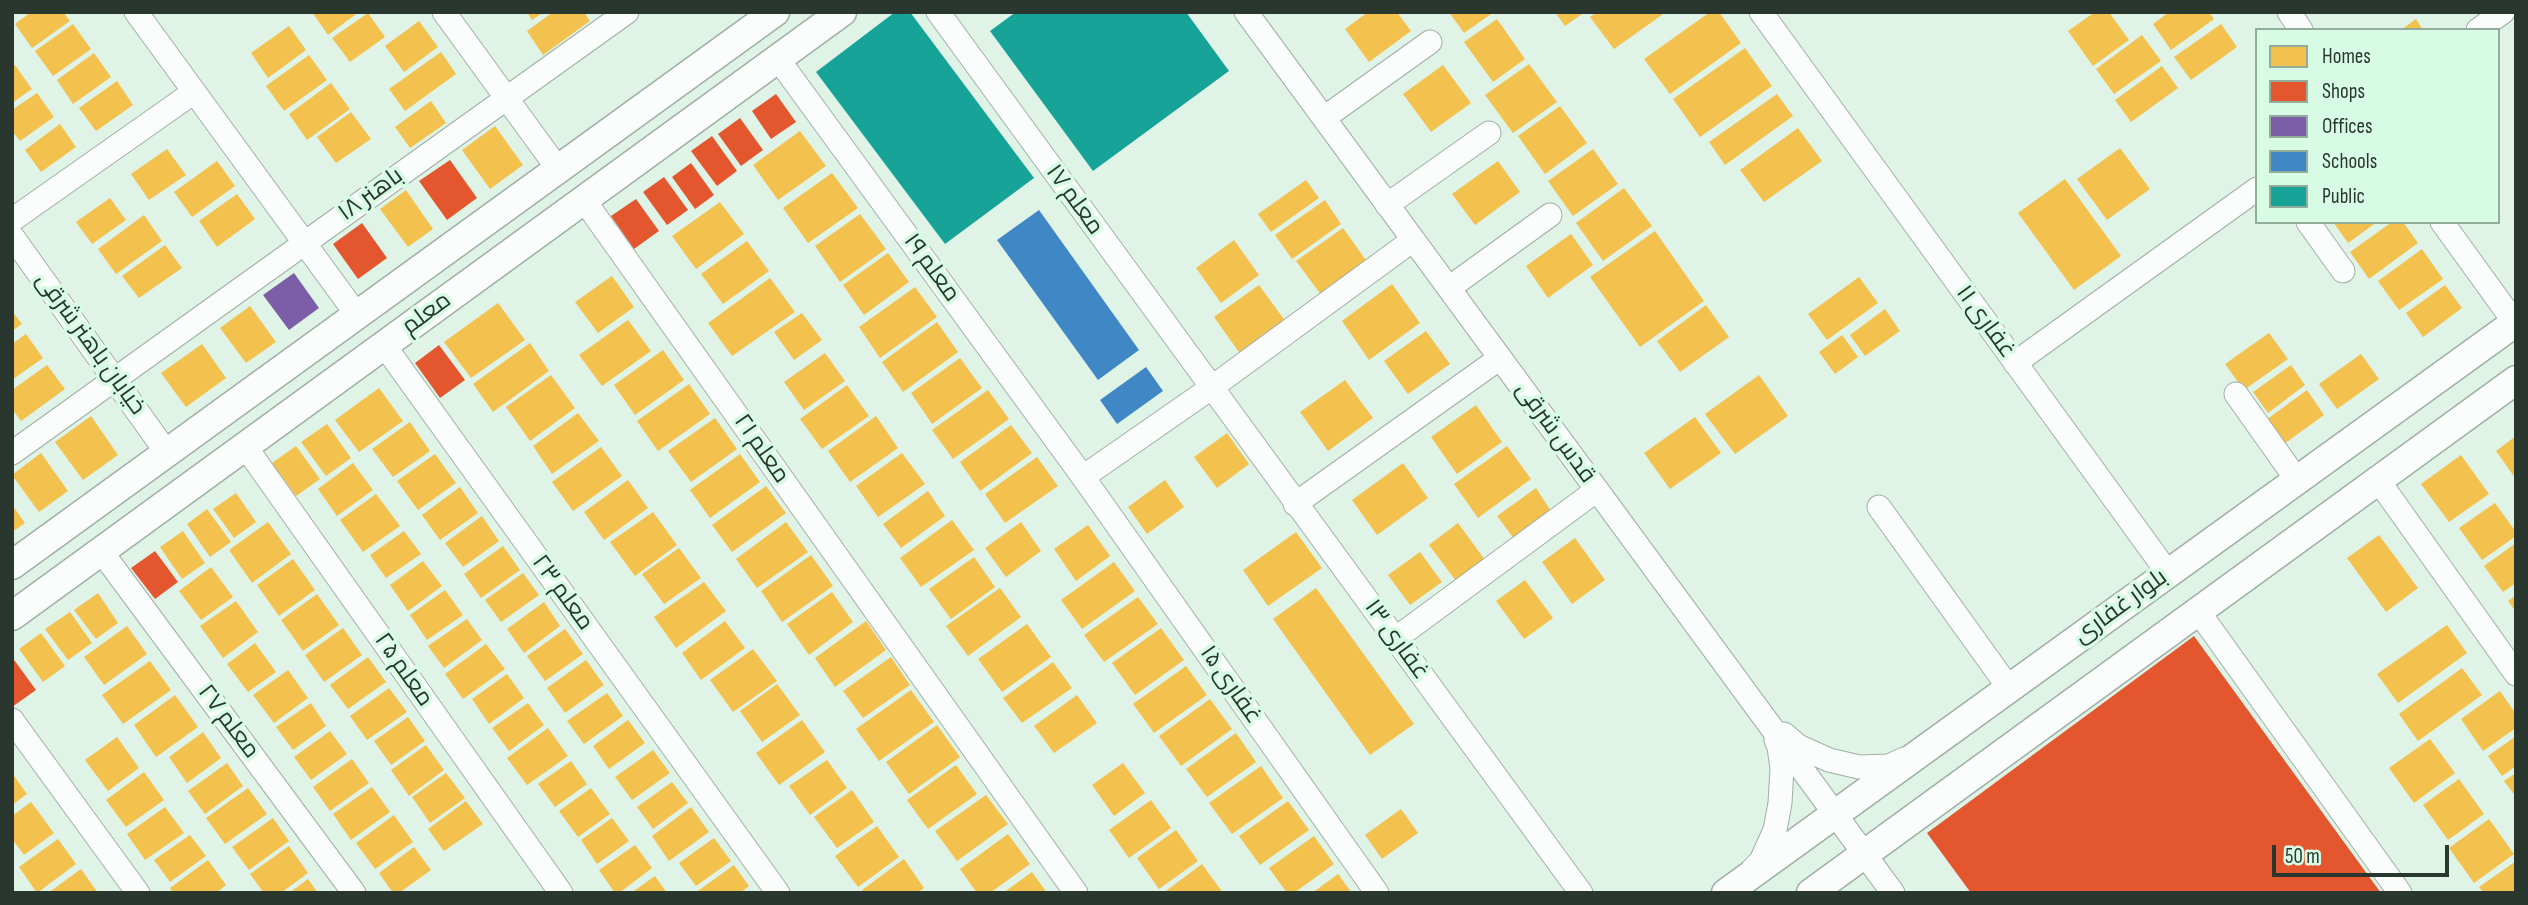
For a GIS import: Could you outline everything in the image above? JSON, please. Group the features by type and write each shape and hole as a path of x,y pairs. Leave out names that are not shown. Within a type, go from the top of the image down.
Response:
{"main road":[{"name":"معلم","path":"12,616 842,12"},
{"name":"معلم","path":"12,565 558,169 758,17"},
{"name":"بلوار غفاری","path":"1730,890 2515,322"},
{"name":"بلوار غفاری","path":"1811,893 2516,380"}],"street":[{"path":"136,12 357,315"},
{"path":"443,12 558,169"},
{"name":"باهنر ۱۸","path":"12,453 627,12"},
{"name":"معلم ۱۷","path":"938,12 1211,388"},
{"name":"قدس شرقی","path":"1246,12 1893,893"},
{"name":"غفاری ۱۱","path":"1761,12 2168,573"},
{"path":"2289,12 2300,28"},
{"path":"2481,28 2502,12"},
{"path":"1324,118 1430,42"},
{"name":"معلم ۱۹","path":"778,58 1083,477"},
{"path":"12,220 194,92"},
{"path":"1387,205 1489,133"},
{"path":"2015,363 2255,190"},
{"name":"معلم ۲۱","path":"584,200 1076,893"},
{"path":"1449,288 1550,215"},
{"path":"2309,224 2343,271"},
{"path":"2443,224 2515,322"},
{"name":"خیابان باهنر شرقی","path":"12,236 167,453"},
{"path":"1083,477 1211,388 1413,240"},
{"name":"معلم ۲۳","path":"384,345 778,893"},
{"path":"1295,504 1500,358"},
{"name":"غفاری ۱۳","path":"1211,388 1581,893"},
{"path":"2236,394 2297,480"},
{"name":"معلم ۲۵","path":"245,446 561,893"},
{"name":"غفاری ۱۵","path":"1083,477 1377,893"},
{"path":"2378,480 2516,674"},
{"path":"1395,639 1597,490"},
{"path":"1879,507 2009,688"},
{"name":"معلم ۲۷","path":"101,551 354,893"},
{"path":"2198,611 2400,893"},
{"path":"1765,718 1798,746 1829,761 1859,767 1889,766 1920,753"},
{"path":"1730,890 1761,861 1775,830 1782,768 1779,747 1765,718"},
{"path":"12,720 138,893"}],"building: Homes":[{"path":"31,12 63,12 70,21 32,48 15,24"},
{"path":"312,12 359,12 328,35"},
{"path":"527,12 544,12 532,20"},
{"path":"553,12 584,12 590,21 543,55 527,31"},
{"path":"1368,12 1397,12 1411,31 1369,62 1345,29"},
{"path":"1449,12 1494,12 1464,33"},
{"path":"1555,12 1585,12 1565,26"},
{"path":"1597,12 1666,12 1614,49 1590,17"},
{"path":"1710,12 1719,12 1741,43 1670,94 1644,59"},
{"path":"2095,12 2109,12 2129,40 2093,66 2068,31"},
{"path":"2169,12 2209,12 2214,19 2171,50 2153,24"},
{"path":"368,13 385,37 350,62 332,38"},
{"path":"1497,19 1525,59 1493,82 1464,42"},
{"path":"2416,19 2422,28 2404,28"},
{"path":"419,21 438,47 404,72 385,46"},
{"path":"73,24 91,49 53,76 35,51"},
{"path":"2221,24 2237,47 2191,80 2174,57"},
{"path":"289,26 306,50 268,78 251,53"},
{"path":"2142,35 2161,61 2114,94 2096,69"},
{"path":"1745,48 1772,86 1700,137 1673,99"},
{"path":"441,52 456,74 405,111 389,89"},
{"path":"94,53 111,77 73,104 57,80"},
{"path":"309,55 327,80 284,111 266,86"},
{"path":"1529,64 1557,102 1513,133 1485,95"},
{"path":"15,65 32,89 12,103 12,67"},
{"path":"1443,65 1471,103 1431,132 1403,94"},
{"path":"2162,66 2178,88 2131,122 2115,100"},
{"path":"117,81 133,105 96,131 79,108"},
{"path":"331,83 350,109 307,140 289,114"},
{"path":"37,93 54,117 20,141 12,131 12,110"},
{"path":"1777,94 1793,116 1725,165 1709,142"},
{"path":"431,101 446,123 410,148 395,127"},
{"path":"944,101 1003,183 961,213 903,131"},
{"path":"1560,106 1587,143 1545,174 1518,136"},
{"path":"351,112 371,139 336,163 317,137"},
{"path":"60,124 76,147 41,172 25,150"},
{"path":"495,126 523,165 490,189 462,150"},
{"path":"1798,128 1822,161 1764,202 1740,170"},
{"path":"800,131 826,166 778,200 753,165"},
{"path":"2120,148 2150,189 2107,220 2077,179"},
{"path":"167,149 186,175 149,200 131,174"},
{"path":"1593,149 1618,184 1573,216 1548,181"},
{"path":"217,161 235,186 192,217 174,192"},
{"path":"1498,161 1520,192 1475,225 1452,194"},
{"path":"832,173 858,208 808,243 783,208"},
{"path":"2065,179 2121,256 2074,290 2018,213"},
{"path":"1306,180 1319,198 1271,232 1258,214"},
{"path":"1624,188 1652,226 1603,261 1576,223"},
{"path":"406,190 433,229 408,247 380,209"},
{"path":"237,194 255,219 217,247 199,221"},
{"path":"110,198 126,220 92,244 76,222"},
{"path":"1325,200 1341,224 1292,259 1275,235"},
{"path":"720,202 744,234 696,269 672,236"},
{"path":"860,214 886,249 840,282 815,246"},
{"path":"144,215 162,241 116,274 98,249"},
{"path":"2334,224 2374,224 2348,243"},
{"path":"2389,224 2404,224 2418,243 2369,279 2350,252"},
{"path":"1343,228 1368,263 1322,296 1296,261"},
{"path":"1655,231 1704,301 1640,347 1590,277"},
{"path":"1571,234 1593,265 1548,298 1526,266"},
{"path":"1234,240 1259,275 1221,303 1196,268"},
{"path":"747,241 769,271 723,304 701,274"},
{"path":"165,245 182,268 139,298 122,276"},
{"path":"2422,249 2443,279 2399,310 2378,281"},
{"path":"888,253 909,282 864,315 843,285"},
{"path":"612,276 634,307 598,333 575,302"},
{"path":"1859,277 1878,303 1827,340 1808,314"},
{"path":"770,278 795,312 732,356 708,323"},
{"path":"1392,284 1420,323 1369,360 1342,321"},
{"path":"1259,285 1286,322 1241,355 1214,317"},
{"path":"2445,285 2462,308 2423,337 2406,313"},
{"path":"915,287 937,317 880,358 859,327"},
{"path":"498,303 525,340 471,378 444,342"},
{"path":"1706,305 1729,337 1680,372 1657,341"},
{"path":"250,306 276,342 246,363 220,328"},
{"path":"1885,309 1900,331 1865,356 1850,335"},
{"path":"12,311 22,324 12,331"},
{"path":"802,313 822,340 794,360 774,332"},
{"path":"628,320 651,351 602,386 579,355"},
{"path":"937,322 958,352 903,392 882,362"},
{"path":"1426,331 1450,364 1408,394 1384,361"},
{"path":"2269,333 2288,359 2244,390 2225,364"},
{"path":"26,334 43,358 12,380 12,344"},
{"path":"1842,335 1858,357 1835,374 1819,352"},
{"path":"530,343 549,371 493,412 473,384"},
{"path":"202,344 226,378 186,407 161,373"},
{"path":"663,350 684,380 635,415 614,385"},
{"path":"825,353 845,381 804,410 784,382"},
{"path":"2361,354 2379,379 2337,409 2319,384"},
{"path":"960,358 982,388 932,424 911,393"},
{"path":"47,365 65,389 21,421 12,409 12,390"},
{"path":"2291,365 2305,385 2268,413 2253,392"},
{"path":"551,375 575,408 530,441 506,407"},
{"path":"1759,375 1788,416 1735,454 1705,414"},
{"path":"1345,380 1373,418 1328,451 1300,412"},
{"path":"689,384 710,414 658,451 637,421"},
{"path":"847,385 869,416 822,449 800,419"},
{"path":"379,388 403,421 359,452 335,420"},
{"path":"988,390 1009,419 953,459 932,430"},
{"path":"2307,390 2324,415 2284,444 2266,420"},
{"path":"1476,405 1502,442 1457,474 1431,437"},
{"path":"578,413 599,441 552,474 533,446"},
{"path":"91,416 118,455 83,480 55,442"},
{"path":"876,416 898,448 850,482 828,451"},
{"path":"1695,417 1721,453 1670,489 1644,453"},
{"path":"715,418 737,449 691,482 668,451"},
{"path":"410,422 430,451 393,477 372,449"},
{"path":"327,424 351,458 326,476 301,442"},
{"path":"1011,425 1032,453 980,491 960,462"},
{"path":"1227,433 1249,464 1217,488 1194,457"},
{"path":"2516,436 2516,479 2496,451"},
{"path":"296,446 320,479 296,496 272,463"},
{"path":"1507,446 1531,479 1478,518 1454,484"},
{"path":"601,447 622,476 573,511 552,482"},
{"path":"41,453 68,491 39,512 12,475"},
{"path":"902,453 925,484 878,517 856,486"},
{"path":"435,454 456,483 418,510 397,481"},
{"path":"740,454 760,482 710,518 690,490"},
{"path":"2461,455 2489,494 2449,522 2421,484"},
{"path":"1037,457 1058,486 1005,523 985,494"},
{"path":"353,463 373,490 337,516 318,489"},
{"path":"1403,463 1428,498 1377,535 1352,500"},
{"path":"628,480 648,508 604,540 584,512"},
{"path":"1165,480 1184,507 1147,534 1128,507"},
{"path":"766,486 786,513 732,552 712,525"},
{"path":"460,487 478,513 440,540 422,515"},
{"path":"1536,488 1551,511 1515,540 1497,516"},
{"path":"928,491 945,516 901,548 883,524"},
{"path":"236,493 256,522 234,538 213,509"},
{"path":"376,494 400,526 363,552 340,520"},
{"path":"2495,503 2516,532 2516,536 2482,560 2459,528"},
{"path":"12,505 25,523 12,532"},
{"path":"207,509 231,542 210,557 187,524"},
{"path":"653,512 677,545 635,576 610,542"},
{"path":"482,516 499,541 463,567 445,543"},
{"path":"952,520 974,550 921,587 900,558"},
{"path":"268,522 291,554 252,583 229,550"},
{"path":"786,522 808,552 757,588 736,559"},
{"path":"1021,522 1041,551 1006,577 985,548"},
{"path":"1458,523 1485,560 1456,581 1429,545"},
{"path":"1088,525 1110,556 1076,581 1054,549"},
{"path":"183,531 205,563 182,579 160,547"},
{"path":"404,531 421,554 386,578 370,555"},
{"path":"1296,532 1322,568 1268,606 1243,570"},
{"path":"2379,535 2418,588 2386,612 2347,558"},
{"path":"1575,538 1605,580 1572,604 1542,562"},
{"path":"2516,543 2516,583 2503,592 2484,566"},
{"path":"503,546 520,570 481,598 464,574"},
{"path":"679,548 701,578 664,604 642,574"},
{"path":"1420,552 1442,582 1410,605 1388,575"},
{"path":"811,555 833,586 782,622 761,591"},
{"path":"974,557 995,587 951,619 929,589"},
{"path":"293,559 315,590 279,616 257,585"},
{"path":"423,561 442,586 408,611 390,585"},
{"path":"1114,562 1135,591 1082,629 1061,600"},
{"path":"211,567 233,597 201,620 179,591"},
{"path":"523,573 539,595 501,622 485,600"},
{"path":"1525,580 1553,618 1524,639 1496,601"},
{"path":"704,582 726,611 676,648 654,617"},
{"path":"1000,588 1021,617 968,656 946,626"},
{"path":"1316,588 1414,724 1370,755 1273,619"},
{"path":"445,590 463,615 427,640 410,615"},
{"path":"832,592 853,622 809,655 787,624"},
{"path":"98,593 118,623 96,639 74,610"},
{"path":"317,594 339,625 303,651 281,620"},
{"path":"2516,595 2516,612 2508,601"},
{"path":"1138,597 1158,624 1104,662 1084,635"},
{"path":"236,601 258,632 223,658 200,626"},
{"path":"544,602 560,626 524,653 507,629"},
{"path":"70,612 92,643 68,660 45,629"},
{"path":"467,619 482,640 444,668 428,646"},
{"path":"725,621 745,648 701,680 682,653"},
{"path":"866,621 886,650 835,687 815,658"},
{"path":"1027,624 1051,657 1002,692 978,659"},
{"path":"2447,625 2467,653 2398,703 2377,674"},
{"path":"127,626 147,654 104,685 84,657"},
{"path":"343,628 362,655 324,682 305,655"},
{"path":"1161,628 1184,660 1135,695 1112,663"},
{"path":"565,629 583,654 545,681 527,656"},
{"path":"41,633 65,666 43,682 19,649"},
{"path":"255,643 276,672 248,692 227,664"},
{"path":"486,644 505,669 463,699 445,674"},
{"path":"753,649 777,681 733,712 710,680"},
{"path":"368,657 386,682 348,709 330,685"},
{"path":"891,657 910,685 863,718 843,691"},
{"path":"586,660 604,685 565,713 547,688"},
{"path":"150,661 171,690 123,724 102,695"},
{"path":"1053,662 1072,688 1022,723 1003,698"},
{"path":"1186,666 1207,695 1154,733 1133,704"},
{"path":"2462,668 2482,695 2418,741 2399,714"},
{"path":"288,670 308,698 274,723 253,695"},
{"path":"507,674 524,698 489,724 472,699"},
{"path":"777,684 800,715 762,742 740,711"},
{"path":"389,688 407,712 367,740 350,716"},
{"path":"911,690 934,722 879,761 856,729"},
{"path":"2500,691 2516,714 2516,728 2483,751 2461,719"},
{"path":"607,693 623,716 584,744 567,721"},
{"path":"175,695 198,727 156,757 134,725"},
{"path":"1077,695 1097,723 1054,753 1034,726"},
{"path":"1210,699 1232,729 1181,766 1159,736"},
{"path":"311,703 326,726 293,750 276,727"},
{"path":"528,703 544,725 509,751 492,728"},
{"path":"408,717 425,741 391,765 374,741"},
{"path":"628,720 645,743 609,769 593,746"},
{"path":"802,720 825,752 779,785 756,753"},
{"path":"937,725 960,757 909,794 886,762"},
{"path":"548,728 568,756 527,785 507,758"},
{"path":"330,731 347,754 311,780 294,757"},
{"path":"203,732 221,758 187,783 169,757"},
{"path":"1236,733 1256,762 1207,797 1186,769"},
{"path":"2516,736 2516,766 2502,776 2488,756"},
{"path":"117,737 139,768 108,791 85,760"},
{"path":"2430,739 2455,773 2414,803 2389,768"},
{"path":"426,745 444,770 409,796 391,770"},
{"path":"653,750 670,773 632,800 615,777"},
{"path":"352,759 369,783 330,811 313,787"},
{"path":"827,760 847,788 810,815 789,786"},
{"path":"571,761 587,784 555,807 538,784"},
{"path":"227,763 243,786 205,814 188,791"},
{"path":"1123,763 1145,793 1114,816 1092,785"},
{"path":"956,765 977,794 928,829 907,800"},
{"path":"1261,766 1283,798 1232,834 1209,803"},
{"path":"144,772 164,800 126,827 106,800"},
{"path":"12,773 27,794 12,805"},
{"path":"446,773 465,798 430,823 412,797"},
{"path":"2516,773 2516,797 2504,781"},
{"path":"2459,779 2484,814 2448,840 2423,805"},
{"path":"672,782 688,803 653,829 637,807"},
{"path":"372,787 390,812 351,840 333,814"},
{"path":"248,788 267,814 225,844 206,818"},
{"path":"591,788 610,814 578,837 559,811"},
{"path":"852,790 874,822 837,848 814,817"},
{"path":"986,795 1008,824 957,861 935,831"},
{"path":"1151,800 1171,828 1129,858 1109,830"},
{"path":"466,801 483,824 444,851 428,829"},
{"path":"1288,801 1309,830 1260,865 1239,836"},
{"path":"31,802 54,833 24,855 12,839 12,816"},
{"path":"165,807 184,833 145,860 127,834"},
{"path":"691,807 709,832 669,861 652,836"},
{"path":"1401,809 1418,833 1382,859 1365,835"},
{"path":"394,815 413,842 375,869 356,843"},
{"path":"273,818 289,841 249,870 232,847"},
{"path":"612,818 629,841 597,864 581,840"},
{"path":"2489,819 2514,854 2474,883 2449,848"},
{"path":"877,826 899,857 858,887 835,856"},
{"path":"1176,830 1198,861 1159,889 1137,858"},
{"path":"1008,834 1030,864 990,893 977,893 960,869"},
{"path":"190,835 206,856 170,882 154,860"},
{"path":"1314,836 1334,864 1294,893 1287,893 1269,868"},
{"path":"714,838 731,861 696,886 679,863"},
{"path":"58,839 76,864 37,893 19,867"},
{"path":"635,845 652,868 619,893 615,893 599,870"},
{"path":"289,846 308,873 281,893 264,893 250,874"},
{"path":"414,847 431,870 399,893 393,893 379,873"},
{"path":"904,859 924,888 917,893 864,893 862,890"},
{"path":"208,860 226,885 216,893 173,893 170,888"},
{"path":"2516,861 2516,893 2484,893 2479,887"},
{"path":"1202,864 1223,893 1163,893"},
{"path":"734,865 749,886 740,893 695,893"},
{"path":"81,869 98,893 48,893"},
{"path":"1032,872 1047,893 1003,893"},
{"path":"1338,874 1352,893 1312,893"},
{"path":"655,876 667,893 631,893"},
{"path":"308,879 318,893 289,893"}],"building: Shops":[{"path":"776,94 796,122 771,139 752,111"},
{"path":"740,118 763,150 741,166 718,134"},
{"path":"712,136 737,171 717,186 691,151"},
{"path":"450,160 477,198 447,220 419,181"},
{"path":"691,163 714,195 695,209 672,177"},
{"path":"664,177 688,210 667,225 643,192"},
{"path":"636,199 659,231 634,249 611,216"},
{"path":"362,223 387,258 358,279 333,244"},
{"path":"439,345 465,380 440,398 415,363"},
{"path":"155,551 178,582 155,599 131,568"},
{"path":"2194,636 2381,893 1971,893 1927,833"},
{"path":"12,657 36,690 12,707"}],"building: Offices":[{"path":"294,273 319,308 289,330 263,295"}],"building: Schools":[{"path":"1039,210 1139,350 1098,380 997,240"},
{"path":"1146,367 1163,391 1117,424 1100,400"}],"building: Public":[{"path":"895,12 910,12 1034,178 945,244 816,72"},
{"path":"1016,12 1186,12 1229,71 1093,171 990,31"}]}
